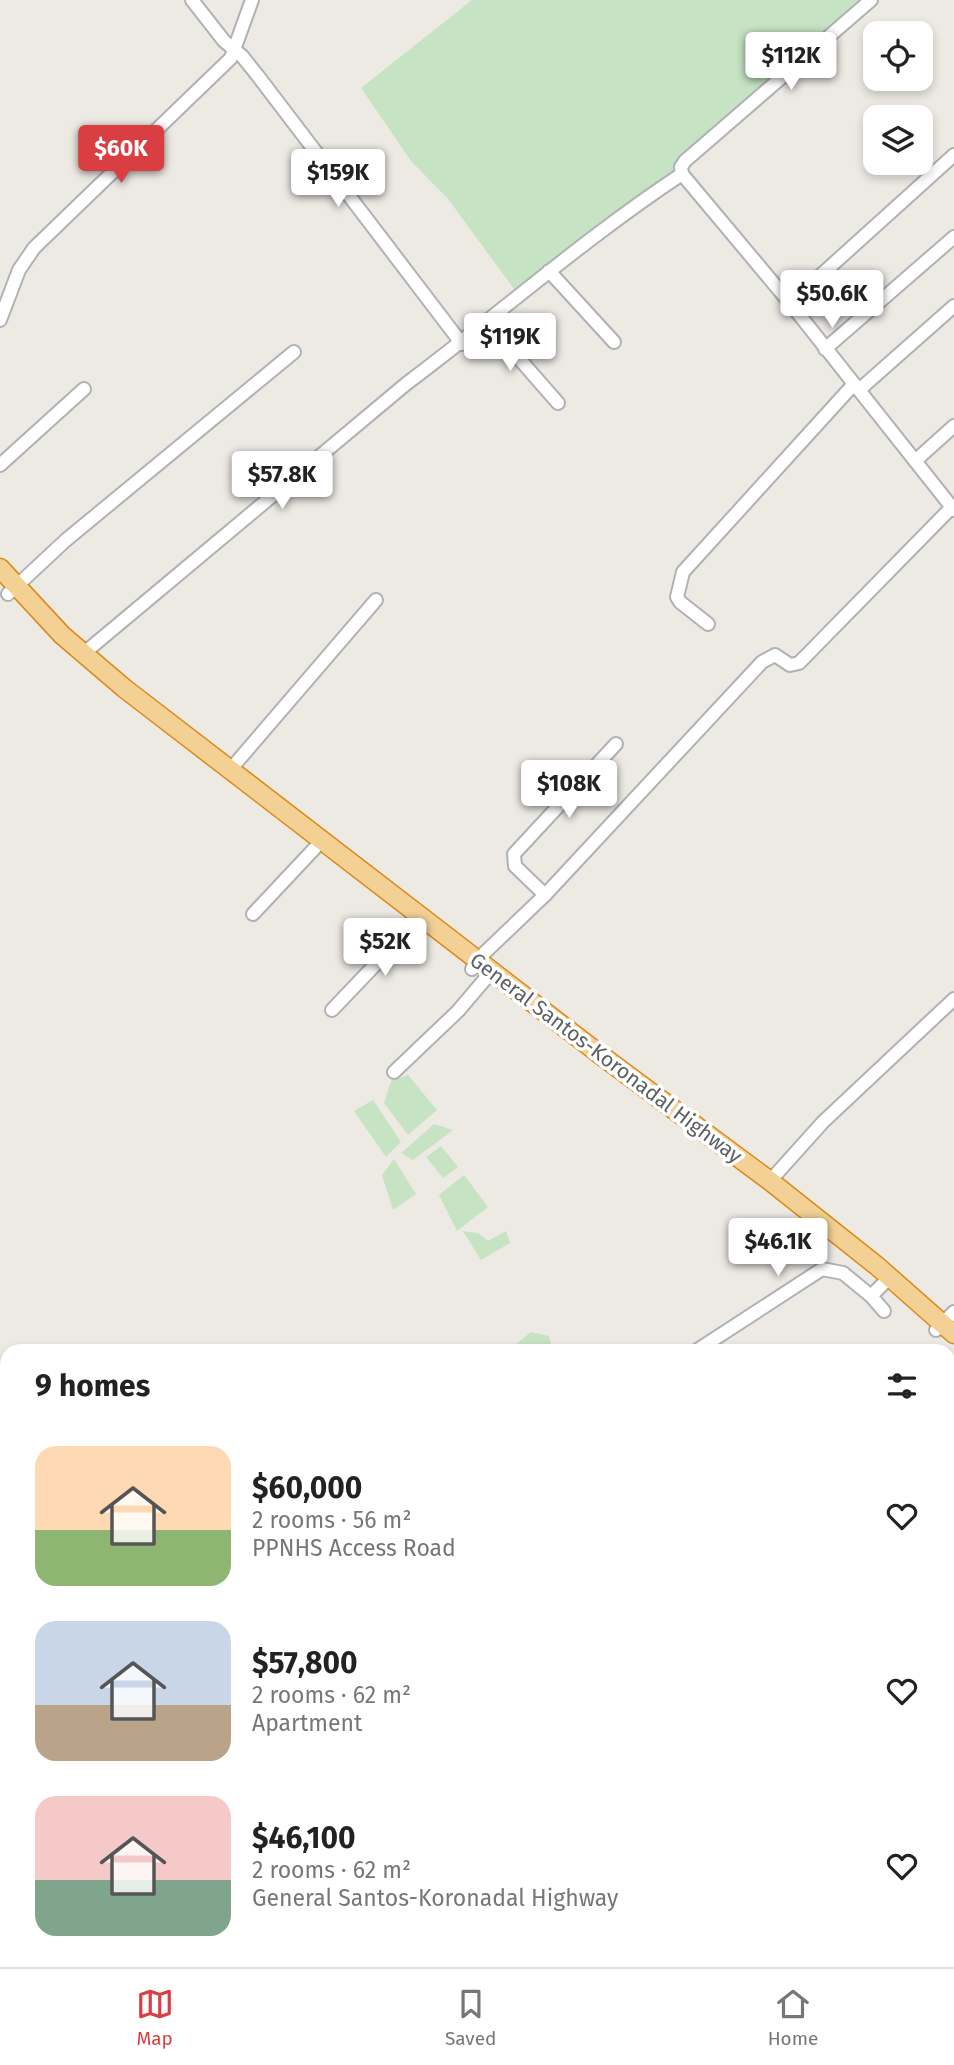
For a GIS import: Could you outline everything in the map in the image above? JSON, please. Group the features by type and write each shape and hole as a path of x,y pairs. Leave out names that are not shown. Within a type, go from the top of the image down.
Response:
{"highway":[{"name":"General Santos-Koronadal Highway","path":"0,568 8,588 37,626 414,924 482,970 769,1181 877,1266 946,1325 953,1344"},
{"name":"General Santos-Koronadal Highway","path":"8,588 83,654 121,692 230,770 884,1283 946,1325"}],"street":[{"path":"192,0 284,109 462,344"},
{"path":"0,320 16,276 34,248 236,51 252,0"},
{"path":"394,1072 545,895 762,662 775,655 790,665 799,663 953,509 790,303 682,174 681,167 688,158 871,0"},
{"path":"790,303 954,156"},
{"path":"83,654 406,384 462,344 549,271 682,174"},
{"path":"825,349 954,237"},
{"path":"549,271 614,342"},
{"path":"708,624 680,603 677,597 683,572 857,387 954,306"},
{"path":"487,322 558,403"},
{"path":"8,588 294,352"},
{"path":"0,465 84,389"},
{"path":"915,461 954,426"},
{"path":"230,770 376,600"},
{"path":"545,895 515,866 514,854 616,744"},
{"path":"253,914 315,848"},
{"path":"332,1010 414,924"},
{"path":"769,1181 823,1122 954,999"},
{"path":"707,1344 822,1269 843,1273 871,1296 884,1311"},
{"path":"871,1296 884,1283"}],"green space":[{"path":"472,0 862,0 677,161 674,172 517,293 448,199 411,161 361,88"},
{"path":"408,1075 437,1110 408,1135 384,1103 391,1081"},
{"path":"373,1100 401,1142 386,1157 354,1111"},
{"path":"434,1124 453,1130 413,1160 401,1153"},
{"path":"441,1146 458,1167 443,1178 426,1157"},
{"path":"394,1159 416,1194 393,1210 382,1175"},
{"path":"464,1175 488,1207 457,1231 439,1195"},
{"path":"463,1231 478,1233 488,1241 506,1231 510,1243 481,1260"},
{"path":"531,1332 549,1336 551,1344 516,1344"}]}
